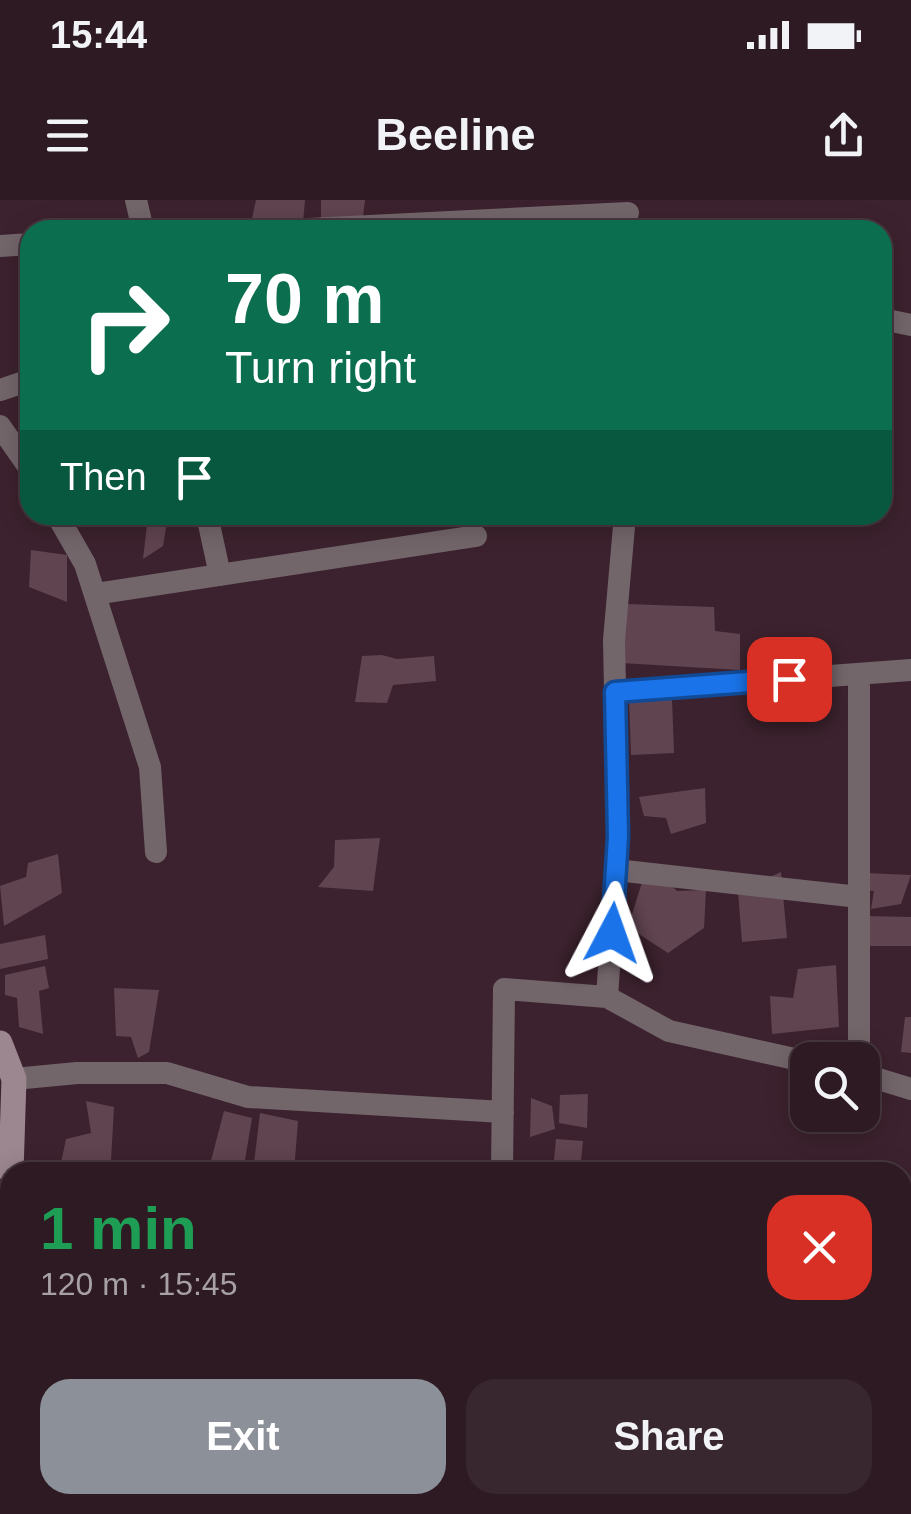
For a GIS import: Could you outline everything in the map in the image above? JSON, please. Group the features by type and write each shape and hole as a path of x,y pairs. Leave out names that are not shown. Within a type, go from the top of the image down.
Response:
{"main road":[{"path":"0,1044 14,1079 11,1162"}],"street":[{"path":"500,220 628,214"},
{"path":"0,426 20,455"},
{"path":"63,525 85,564 150,767 156,852"},
{"path":"209,525 220,576"},
{"path":"607,997 618,836 614,640 625,525"},
{"path":"95,594 476,536"},
{"path":"615,692 911,670"},
{"path":"859,674 859,1042"},
{"path":"616,870 859,897"},
{"path":"502,1162 504,989 607,997 669,1031 790,1058"},
{"path":"14,1079 167,1073 248,1097 502,1112"},
{"path":"880,1080 911,1089"}],"building":[{"path":"256,200 305,200 303,220 252,220"},
{"path":"321,200 365,200 363,220 321,220"},
{"path":"147,525 166,525 163,546 143,559"},
{"path":"31,550 67,555 67,602 29,587"},
{"path":"626,604 714,607 715,631 740,634 740,670 621,663"},
{"path":"362,656 397,659 434,656 436,681 393,685 387,703 355,702"},
{"path":"672,699 674,753 631,755 629,700"},
{"path":"705,788 706,823 671,834 666,818 644,816 639,797"},
{"path":"380,838 373,891 318,887 334,867 335,840"},
{"path":"58,854 62,893 4,926 0,886 26,877 28,863"},
{"path":"648,863 677,891 706,890 704,928 668,953 628,927"},
{"path":"781,872 787,938 742,942 738,892"},
{"path":"866,873 911,875 901,904 871,909 874,891 862,890"},
{"path":"867,916 911,917 911,946 864,946"},
{"path":"45,935 48,959 0,969 0,944"},
{"path":"836,965 839,1027 772,1034 770,996 793,998 798,969"},
{"path":"45,966 49,988 39,991 43,1034 19,1027 17,998 5,995 5,975"},
{"path":"114,988 159,990 149,1052 138,1058 131,1037 116,1036"},
{"path":"905,1017 911,1017 911,1053 901,1052"},
{"path":"588,1094 587,1128 559,1123 560,1095"},
{"path":"531,1098 552,1106 555,1129 530,1137"},
{"path":"86,1101 114,1107 111,1161 61,1162 66,1139 91,1133"},
{"path":"224,1111 252,1118 245,1162 211,1162"},
{"path":"260,1113 298,1121 295,1162 254,1162"},
{"path":"556,1139 583,1141 581,1162 554,1162"}],"route":[{"path":"612,933 618,836 615,692 789,679"}]}
